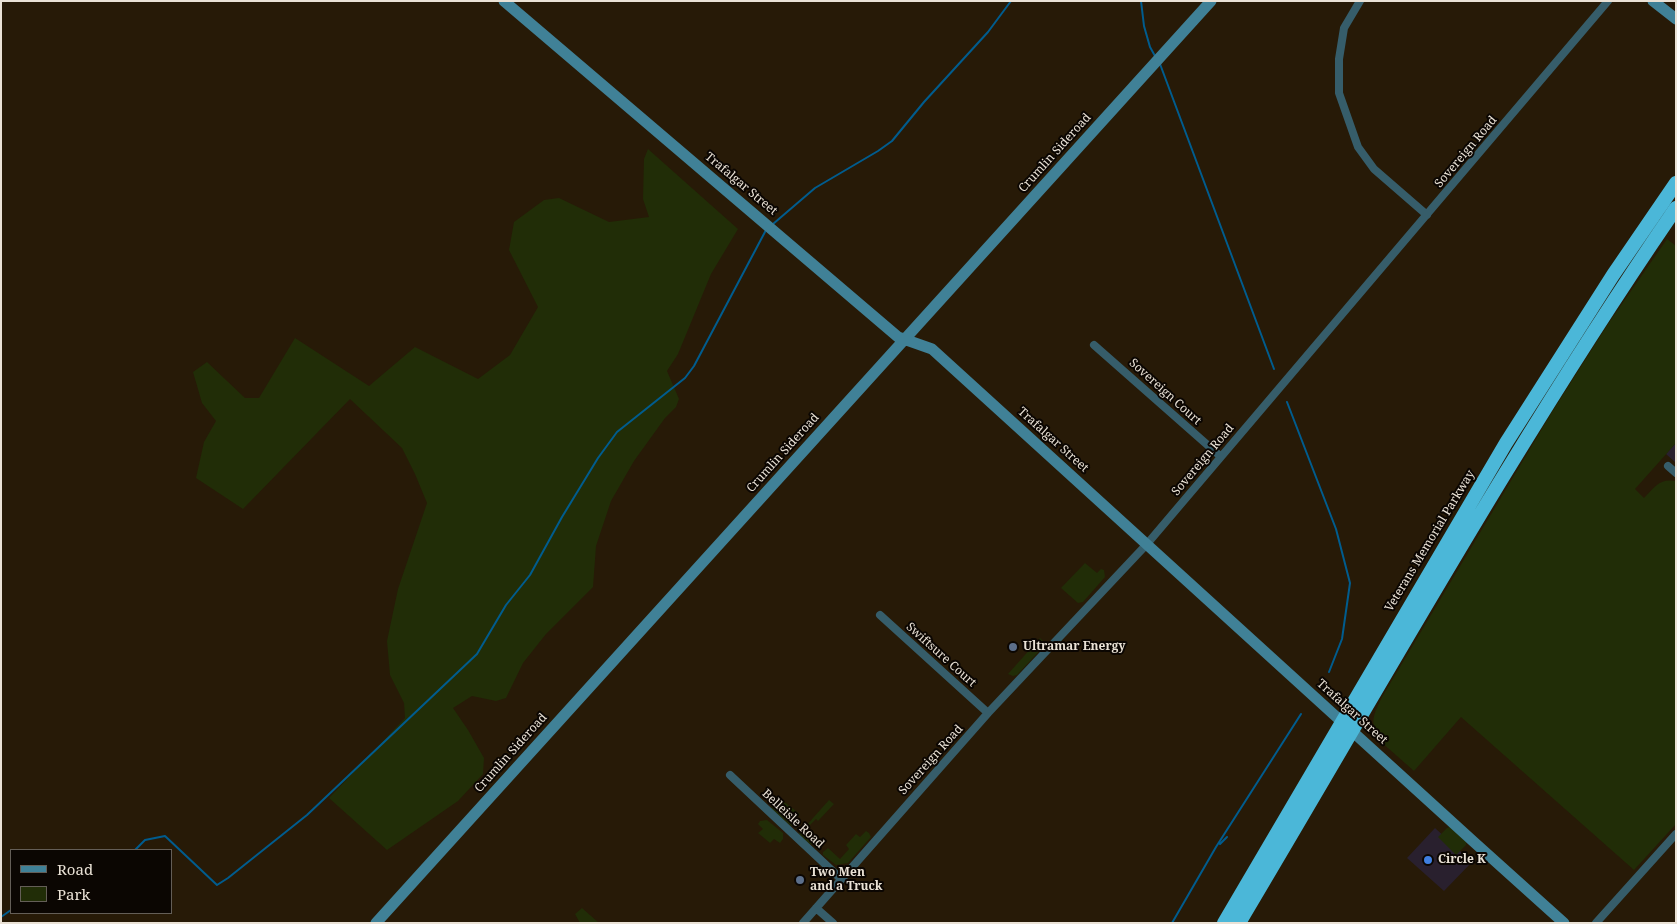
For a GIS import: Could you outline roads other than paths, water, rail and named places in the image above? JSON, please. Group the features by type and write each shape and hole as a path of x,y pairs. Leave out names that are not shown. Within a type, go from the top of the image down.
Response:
{"highway":[{"name":"Veterans Memorial Parkway","path":"1224,923 1506,444 1613,275 1676,183"},
{"path":"1239,923 1484,509 1611,302 1676,208"}],"main road":[{"name":"Trafalgar Street","path":"504,1 898,337 932,348 1564,923"},
{"name":"Crumlin Sideroad","path":"376,923 1211,1"},
{"path":"1654,1 1676,19"}],"street":[{"path":"1360,1 1344,28 1339,59 1339,93 1341,100 1358,147 1374,169 1427,215"},
{"name":"Sovereign Road","path":"803,923 988,713 1146,544 1608,1"},
{"name":"Sovereign Court","path":"1094,345 1220,456"},
{"path":"1668,466 1676,473"},
{"name":"Swiftsure Court","path":"880,615 988,713"},
{"name":"Belleisle Road","path":"730,775 841,879"},
{"path":"1596,923 1676,834"},
{"path":"816,908 833,923"}],"waterway":[{"path":"773,224 815,188 892,141 924,102 988,32 1011,1"},
{"path":"1141,1 1144,26 1150,47 1155,56"},
{"path":"1160,64 1274,369"},
{"path":"136,849 145,840 165,836 217,885 307,815 477,654 506,605 530,575 562,517 598,458 617,432 685,378 694,366 766,230"},
{"path":"1287,402 1336,529 1350,583 1342,639 1329,672"},
{"path":"1216,847 1301,714"},
{"path":"1220,844 1227,837"},
{"path":"1172,923 1216,847"},
{"path":"1,917 10,911"}],"place":[{"name":"Ultramar Energy","path":"1013,647"},
{"name":"Circle K","path":"1428,860"},
{"name":"Two Men and a Truck","path":"800,880"}]}
